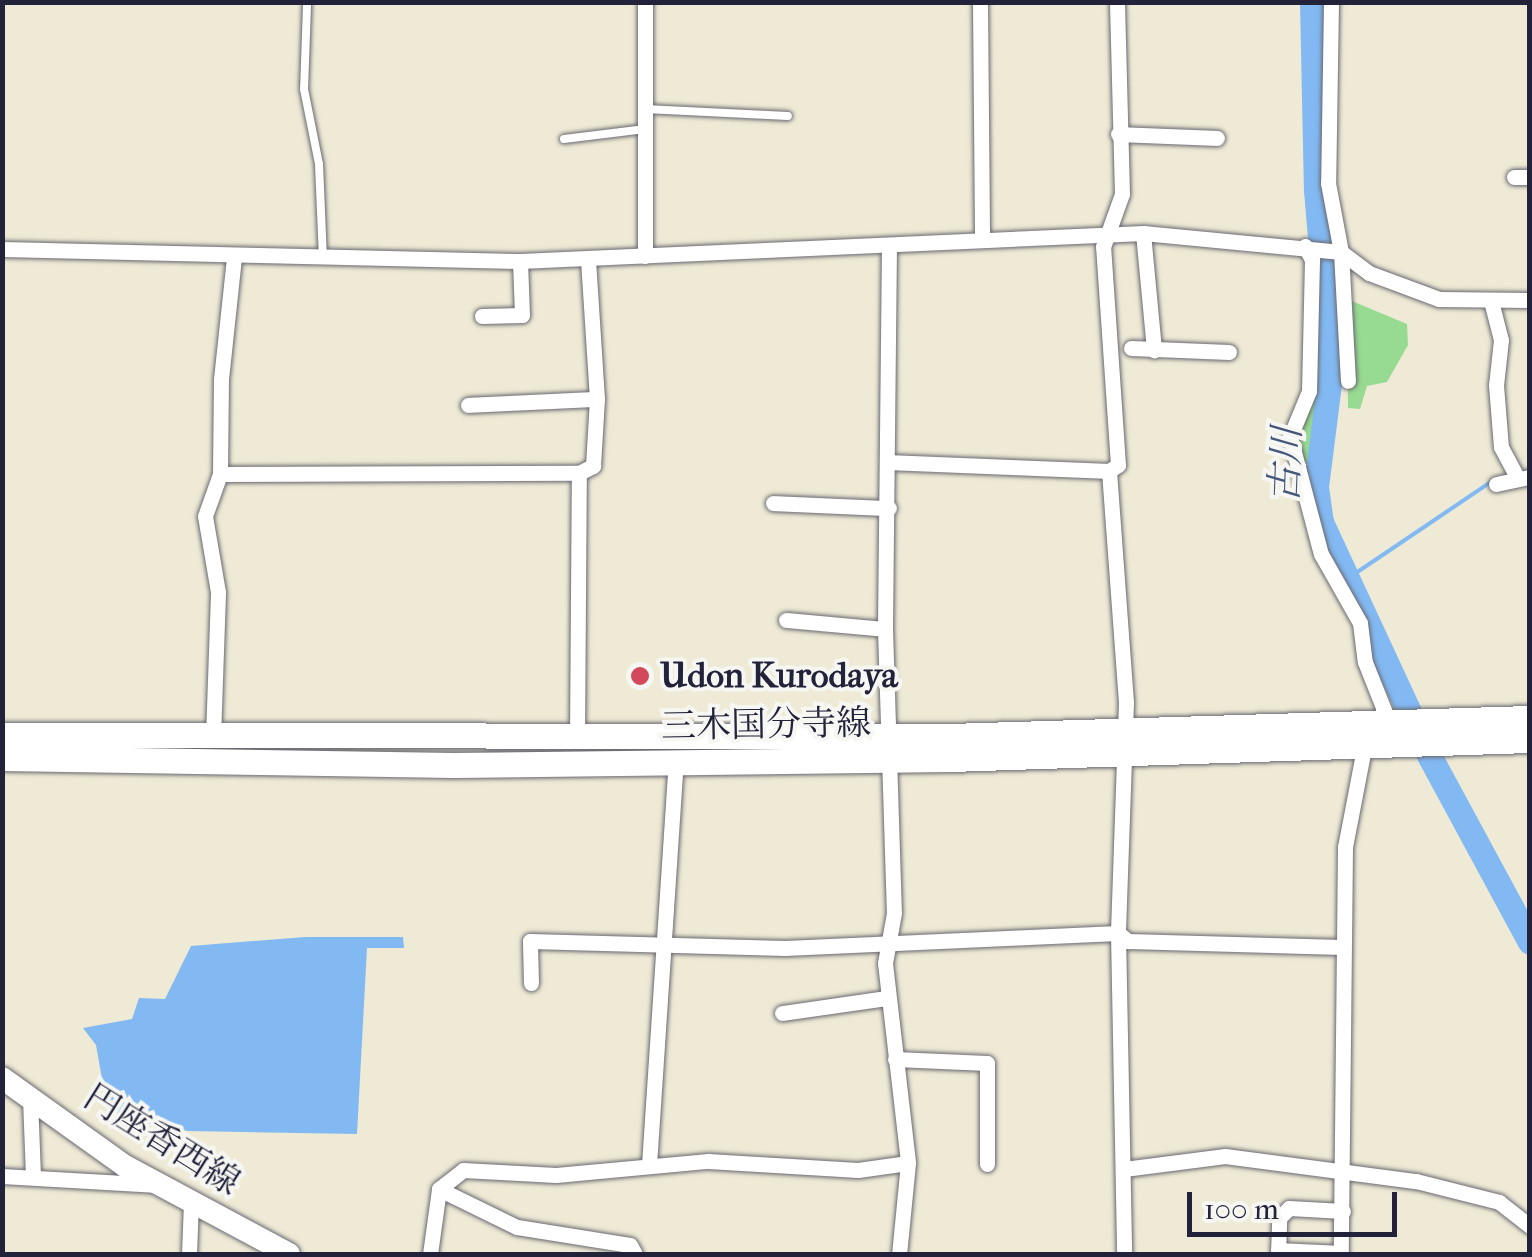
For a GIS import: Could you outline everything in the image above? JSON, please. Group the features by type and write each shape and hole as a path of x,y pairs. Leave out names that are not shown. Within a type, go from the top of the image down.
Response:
{"main road":[{"name":"三木国分寺線","path":"1456,730 1530,718"},
{"name":"三木国分寺線","path":"1124,741 1365,743 1401,728"},
{"name":"三木国分寺線","path":"2,758 676,762 886,748 1401,728 1456,730 1530,740"},
{"name":"三木国分寺線","path":"2,735 577,739 886,748"},
{"name":"円座香西線","path":"2,1078 191,1204 289,1254"}],"street":[{"path":"645,2 645,256"},
{"path":"980,2 982,240"},
{"path":"888,462 1110,471 1118,464 1104,234 1122,194 1116,2"},
{"path":"1331,2 1328,183 1348,381"},
{"path":"1118,134 1217,138"},
{"path":"1144,233 1154,350"},
{"path":"2,249 520,262 1144,233 1337,251 1369,273 1425,294 1491,302 1530,300"},
{"path":"889,244 889,508 884,629 891,944 886,998 908,1163 898,1254"},
{"path":"1309,247 1312,260 1308,391 1290,437 1320,554 1360,623 1365,662 1401,728 1365,743 1349,806 1343,947 1340,1172 1342,1211 1341,1254 1278,1252 1278,1218 1290,1208 1342,1211"},
{"path":"213,737 218,592 205,516 220,474 234,257"},
{"path":"220,474 579,474 593,466 597,399 588,258"},
{"path":"482,316 522,316 520,262"},
{"path":"1491,302 1501,340 1496,385 1501,447 1519,473 1496,484"},
{"path":"1131,348 1228,352"},
{"path":"468,405 597,399"},
{"path":"1110,471 1124,741 1118,933 1124,1254"},
{"path":"577,739 579,474"},
{"path":"773,504 889,508"},
{"path":"786,620 884,629"},
{"path":"649,1165 676,762"},
{"path":"531,983 530,940 891,944 1118,933 1147,942 1343,947"},
{"path":"782,1013 886,998"},
{"path":"894,1059 987,1063 987,1164"},
{"path":"30,1098 33,1176"},
{"path":"1124,1169 1226,1156 1340,1172 1499,1202 1530,1226"},
{"path":"430,1254 439,1190 463,1170 556,1176 649,1165 780,1162 858,1170 908,1163"},
{"path":"2,1176 161,1185"},
{"path":"439,1190 517,1227 630,1245 635,1254"},
{"path":"189,1254 191,1204"}],"lane":[{"path":"307,5 304,89 319,164 323,258"},
{"path":"645,109 788,116"},
{"path":"564,139 646,129"}],"green space":[{"path":"1347,299 1407,324 1408,345 1387,382 1367,386 1360,409 1348,408"},
{"path":"1316,307 1327,380 1310,468 1300,467 1296,426"}],"water":[{"path":"305,937 403,937 404,948 367,948 357,1134 188,1131 130,1120 107,1107 96,1045 83,1028 132,1019 139,998 165,999 191,946"}],"waterway":[{"name":"古川","path":"1312,2 1316,190 1331,368 1316,487 1321,522 1430,757 1530,942"},
{"path":"1347,579 1491,482"}],"place":[{"name":"Udon Kurodaya","path":"640,676"}]}
